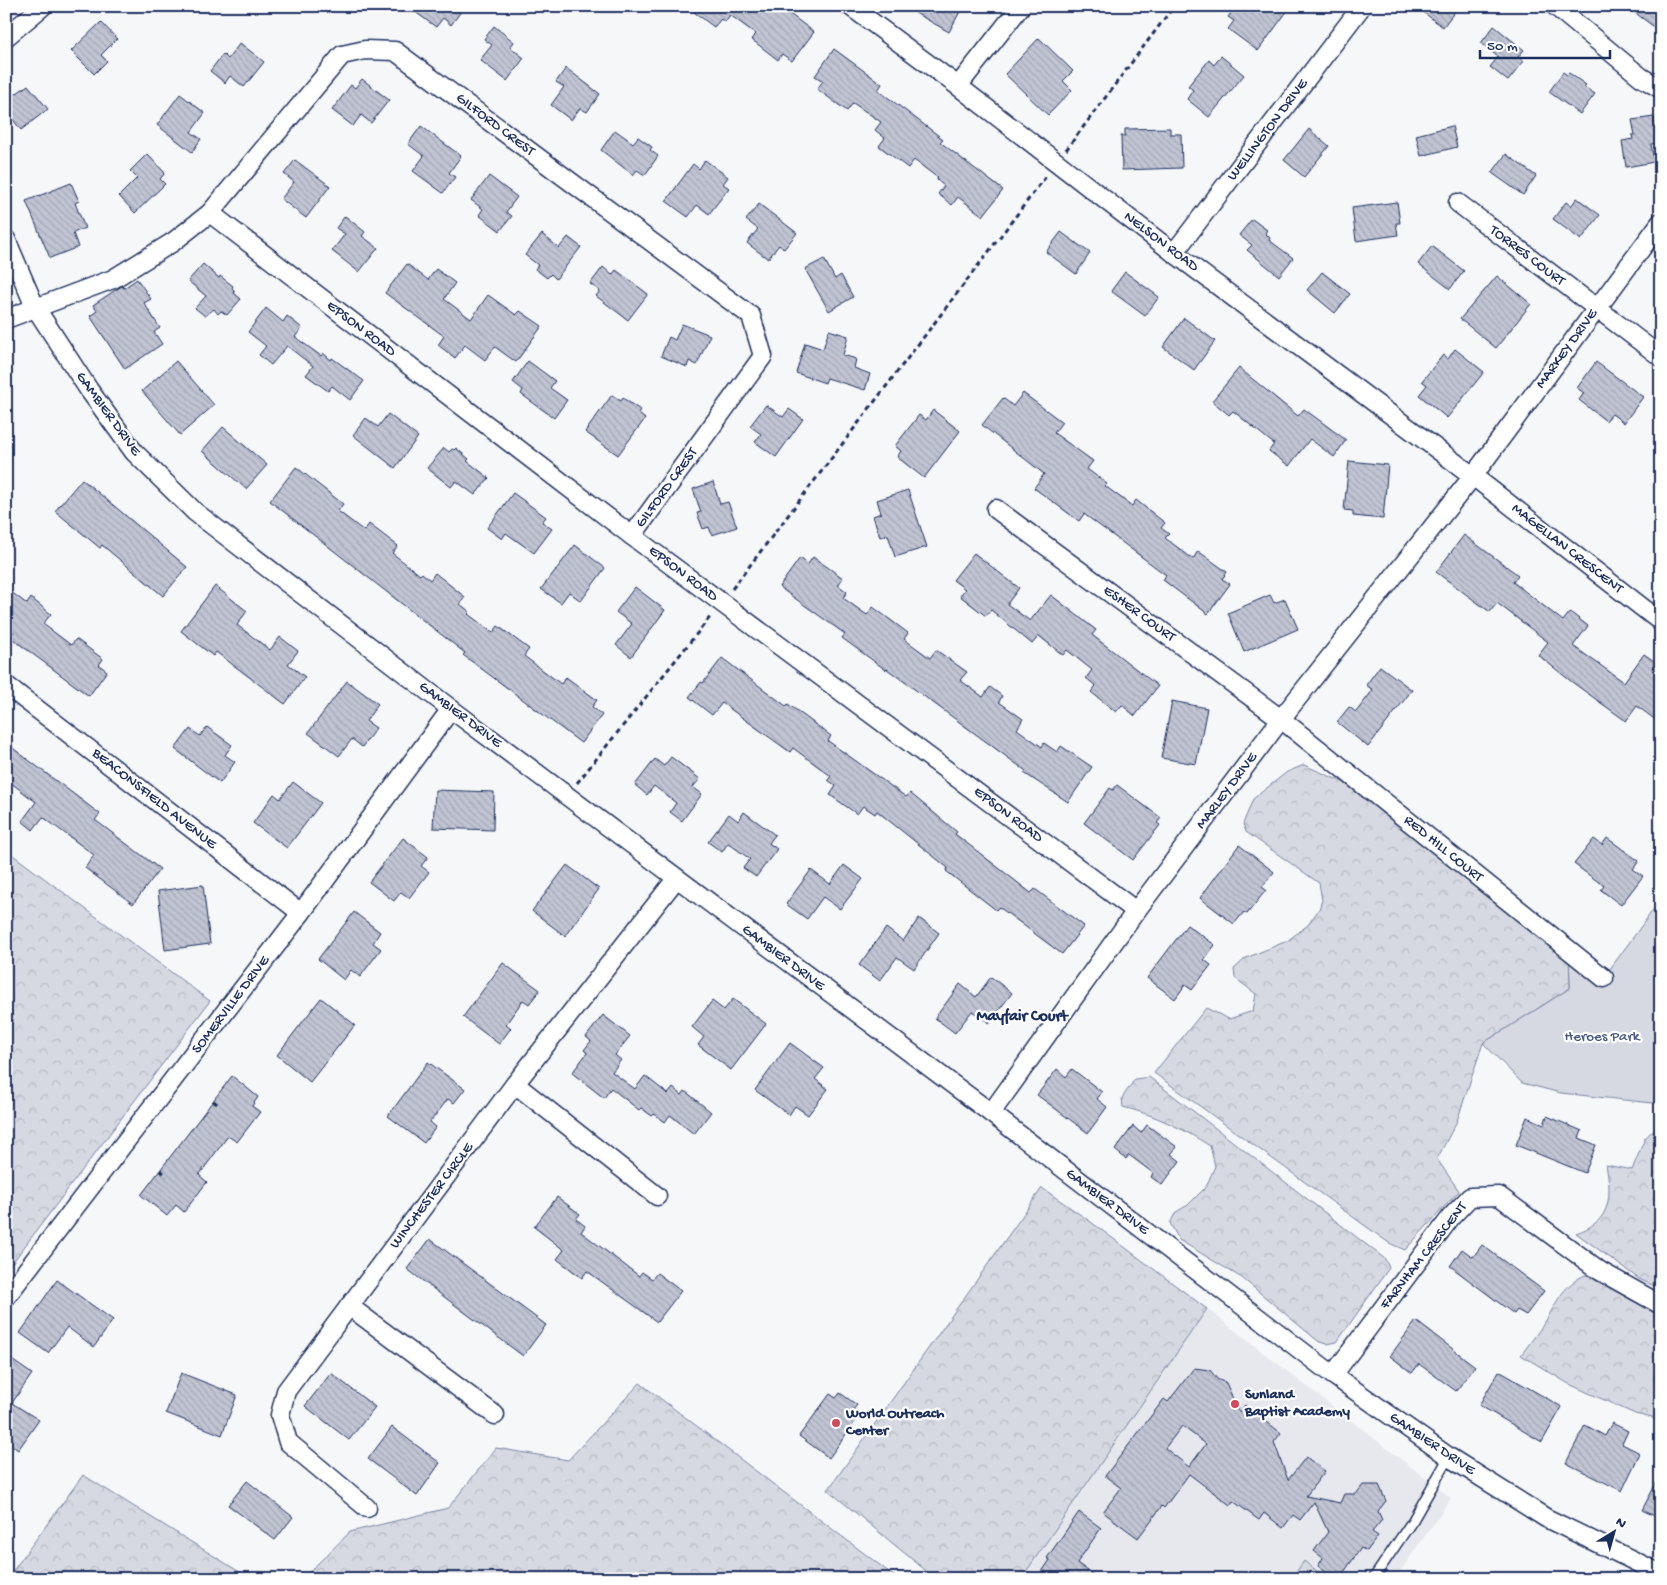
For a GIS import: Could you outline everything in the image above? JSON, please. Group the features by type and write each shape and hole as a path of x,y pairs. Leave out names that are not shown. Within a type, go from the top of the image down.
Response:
{"street":[{"path":"6,37 42,6"},
{"name":"NELSON ROAD","path":"850,6 958,86 1174,253 1473,476"},
{"path":"958,86 1021,6"},
{"name":"WELLINGTON DRIVE","path":"1174,253 1362,6"},
{"path":"1554,6 1641,77 1661,89"},
{"name":"GILFORD CREST","path":"6,320 113,278 173,242 210,213 342,55 364,50 395,50 751,316 763,356 632,536"},
{"name":"TORRES COURT","path":"1458,204 1661,357"},
{"name":"EPSON ROAD","path":"210,213 632,536 1136,911"},
{"name":"MARKEY DRIVE","path":"1473,476 1661,222"},
{"name":"GAMBIER DRIVE","path":"6,239 35,308 89,390 134,452 195,512 451,709 991,1113 1333,1375 1449,1457 1546,1518 1661,1574"},
{"name":"MAGELLAN CRESCENT","path":"1473,476 1661,622"},
{"name":"MARLEY DRIVE","path":"991,1113 1136,911 1282,719 1473,476"},
{"name":"ESHER COURT","path":"996,509 1282,719"},
{"name":"BEACONSFIELD AVENUE","path":"6,685 301,912"},
{"name":"SOMERVILLE DRIVE","path":"6,1297 301,912 451,709"},
{"name":"RED HILL COURT","path":"1282,719 1604,978"},
{"name":"WINCHESTER CIRCLE","path":"367,1508 288,1442 280,1415 286,1391 515,1084 676,878"},
{"path":"515,1084 657,1196"},
{"name":"FARNHAM CRESCENT","path":"1333,1375 1451,1217 1470,1197 1499,1196 1600,1271 1661,1305"},
{"path":"349,1306 495,1415"}],"lane":[{"path":"1373,1579 1413,1520 1449,1457"}],"path":[{"path":"566,796 722,603 1174,6"},
{"path":"213,1101 220,1106"},
{"path":"160,1170 167,1176"}],"shaded area":[{"name":"Sunland Baptist Academy","path":"1207,1309 1451,1498 1395,1579 1021,1579"}],"green space":[{"path":"1304,765 1343,782 1551,945 1569,952 1570,988 1483,1043 1457,1121 1437,1159 1459,1191 1405,1250 1389,1243 1154,1073 1206,1008 1229,1019 1253,1011 1256,994 1235,978 1234,969 1246,958 1287,941 1308,925 1319,909 1322,900 1319,883 1246,832 1243,824 1253,799 1287,772"},
{"path":"6,850 210,1001 6,1271"},
{"name":"Heroes Park","path":"1661,899 1661,1083 1659,1095 1661,1104 1561,1093 1522,1083 1483,1043 1570,988 1569,952 1610,969"},
{"path":"1149,1077 1385,1259 1389,1268 1337,1342 1327,1344 1318,1341 1242,1278 1179,1240 1170,1223 1176,1212 1188,1205 1206,1187 1215,1166 1210,1146 1168,1123 1123,1107 1122,1098 1135,1079"},
{"path":"1661,1123 1661,1289 1639,1279 1576,1233 1600,1219 1604,1212 1609,1197 1606,1165 1632,1170 1645,1138"},
{"path":"1042,1188 1091,1222 1207,1309 1021,1579 936,1579 828,1490"},
{"path":"1585,1275 1604,1277 1661,1308 1661,1420 1635,1414 1569,1384 1521,1355 1547,1319 1562,1293 1572,1283"},
{"path":"640,1383 898,1579 302,1579 350,1532 448,1508 496,1448 568,1460"},
{"path":"83,1475 251,1579 7,1579"},
{"path":"1304,1561 1327,1579 1291,1579"}],"building":[{"path":"407,6 465,6 451,25 443,18 436,27"},
{"path":"686,6 779,6 814,32 792,61 782,54 778,60 751,39 756,34 730,15 725,22 721,19 714,27"},
{"path":"903,6 963,6 949,32"},
{"path":"1236,6 1291,6 1258,51 1228,29 1234,21 1228,17"},
{"path":"1415,6 1459,6 1443,27"},
{"path":"1626,6 1661,6 1661,32"},
{"path":"101,22 117,39 101,55 107,61 94,74 71,51"},
{"path":"494,26 514,42 510,47 524,58 507,81 480,60 492,45 484,39"},
{"path":"1494,26 1524,50 1518,57 1524,61 1508,81 1490,67 1498,57 1481,43"},
{"path":"1039,38 1073,71 1063,81 1072,90 1048,115 1005,74"},
{"path":"240,43 264,62 244,87 230,76 225,83 210,71 223,54 228,59"},
{"path":"834,49 882,84 878,90 943,139 940,142 1003,190 983,216 958,197 952,205 938,194 944,186 937,180 938,178 914,160 908,168 879,146 885,138 875,130 881,122 853,103 847,111 817,89 823,81 815,76"},
{"path":"1221,56 1244,75 1209,117 1187,99 1193,90 1188,86 1209,60 1214,65"},
{"path":"566,68 600,94 587,112 580,108 571,120 551,105 564,87 556,82"},
{"path":"1563,72 1567,75 1569,73 1595,94 1580,114 1549,92"},
{"path":"362,79 389,100 371,123 361,115 353,126 332,110 351,85 355,88"},
{"path":"28,85 48,109 21,130 6,111 6,101"},
{"path":"180,94 205,113 191,132 201,139 192,152 157,125"},
{"path":"1654,117 1658,143 1651,144 1654,162 1626,167 1622,141 1633,139 1632,135 1635,135 1632,120"},
{"path":"421,126 461,156 449,173 455,177 443,193 413,171 424,156 408,144"},
{"path":"1452,126 1457,147 1421,156 1416,135"},
{"path":"1170,128 1170,134 1181,134 1182,168 1122,170 1121,136 1125,136 1125,129"},
{"path":"1309,129 1329,146 1304,177 1284,160"},
{"path":"615,130 633,143 638,137 652,147 650,150 658,156 645,175 637,170 633,175 601,150"},
{"path":"147,154 165,173 160,179 165,184 135,213 119,196 137,178 130,171"},
{"path":"1506,154 1536,176 1523,195 1492,173"},
{"path":"295,160 330,186 306,218 281,199 294,182 284,174"},
{"path":"705,160 728,177 723,184 729,188 709,214 697,205 688,217 666,201 693,164 699,169"},
{"path":"489,176 517,197 506,212 512,216 500,231 479,215 483,209 471,200"},
{"path":"71,183 79,201 75,203 85,228 73,233 78,247 50,258 26,201"},
{"path":"1577,198 1600,215 1581,240 1553,219 1566,202 1571,206"},
{"path":"1397,202 1400,223 1396,223 1398,235 1356,241 1352,208"},
{"path":"759,204 797,233 784,249 779,245 768,259 747,243 758,229 746,220"},
{"path":"345,216 365,232 362,236 378,248 359,272 332,251 345,234 336,228"},
{"path":"1252,219 1267,230 1265,233 1270,238 1269,240 1293,258 1279,276 1247,250 1252,245 1239,235"},
{"path":"1061,232 1090,253 1076,274 1046,252"},
{"path":"542,234 559,248 568,237 581,247 556,279 551,274 547,278 535,269 538,265 525,255"},
{"path":"1432,246 1464,271 1450,289 1418,264"},
{"path":"824,259 835,279 841,275 853,297 829,311 805,269"},
{"path":"203,264 219,278 220,276 233,286 232,288 235,291 233,292 241,299 227,315 221,311 218,314 214,309 205,316 195,308 206,296 188,281"},
{"path":"407,264 428,280 436,269 455,283 444,299 471,319 488,295 516,315 520,311 542,326 516,362 495,347 485,360 465,345 455,358 438,345 444,336 385,293"},
{"path":"603,267 612,275 616,270 648,294 628,320 596,296 600,291 590,284"},
{"path":"1125,272 1159,297 1145,316 1111,291"},
{"path":"1322,272 1350,294 1335,313 1307,290"},
{"path":"1497,276 1531,304 1496,348 1460,319"},
{"path":"137,279 151,299 144,303 160,328 154,332 162,344 125,369 90,316 97,311 93,305 122,286 124,288"},
{"path":"266,308 283,322 287,316 302,328 295,337 321,356 323,353 331,360 332,358 364,381 350,400 332,386 328,391 306,375 313,366 287,346 271,365 259,355 266,346 248,332"},
{"path":"1184,318 1215,341 1194,370 1163,347"},
{"path":"682,324 710,335 697,365 689,361 687,367 661,356 669,337 675,340"},
{"path":"829,330 848,336 843,355 856,359 854,368 870,374 865,390 827,378 825,383 796,373 805,343 823,349"},
{"path":"1455,349 1484,372 1447,418 1419,395 1427,385 1422,381 1443,355 1448,359"},
{"path":"176,361 214,405 180,435 142,391"},
{"path":"528,361 555,381 550,388 567,400 554,418 521,394 523,390 513,382"},
{"path":"1596,362 1643,397 1624,423 1612,414 1606,421 1579,400 1584,393 1577,388"},
{"path":"1239,368 1298,416 1304,409 1346,440 1334,457 1310,439 1289,466 1269,451 1274,444 1233,411 1229,415 1212,401"},
{"path":"1023,393 1062,422 1054,433 1093,461 1087,469 1107,484 1105,486 1132,506 1136,500 1165,523 1161,528 1169,534 1165,538 1193,559 1198,551 1227,572 1222,579 1230,584 1208,614 1163,580 1166,575 1084,514 1079,521 1034,488 1044,474 982,425 1003,398 1013,406"},
{"path":"612,395 621,401 623,398 640,410 638,413 645,419 618,455 585,432"},
{"path":"766,405 783,417 789,409 803,419 776,457 755,442 761,434 750,426"},
{"path":"933,410 960,431 924,478 897,457 901,451 895,446 919,415 926,420"},
{"path":"388,414 418,437 395,468 353,435 366,418 378,427"},
{"path":"223,427 267,465 246,489 202,451"},
{"path":"444,448 449,452 456,448 469,459 467,461 489,478 475,495 456,481 451,487 427,468"},
{"path":"1349,461 1388,465 1383,519 1353,516 1353,511 1344,510"},
{"path":"296,467 343,504 338,511 364,531 369,524 398,546 392,553 420,575 422,573 430,580 435,573 465,597 460,604 470,612 468,614 493,633 498,626 529,649 524,656 561,684 566,677 597,700 592,707 602,715 581,743 463,655 465,653 270,501"},
{"path":"82,479 187,567 163,596 102,545 100,548 55,511"},
{"path":"713,482 720,504 728,502 737,527 712,535 709,527 703,529 697,513 701,512 693,489"},
{"path":"908,490 927,547 895,557 888,535 880,537 873,516 881,513 877,500"},
{"path":"513,493 546,517 542,522 552,529 534,553 506,533 502,539 487,528"},
{"path":"1464,535 1518,575 1513,582 1563,621 1570,612 1588,626 1573,646 1624,682 1644,654 1661,666 1661,724 1637,706 1626,721 1538,655 1548,642 1497,603 1490,612 1436,572"},
{"path":"575,545 605,568 581,601 569,592 561,603 541,589"},
{"path":"974,553 1019,588 1007,604 1030,621 1051,595 1096,630 1092,635 1158,686 1135,716 1122,705 1116,712 1091,692 1096,686 1086,678 1092,670 1067,650 1063,655 1039,636 1032,644 991,610 986,616 960,596 965,589 953,580"},
{"path":"813,557 843,578 838,585 847,592 843,598 867,615 873,607 908,633 904,639 930,658 936,650 967,672 960,680 983,697 990,687 1002,696 999,702 1023,719 1017,729 1042,747 1044,743 1057,752 1061,746 1092,767 1068,802 1024,773 1026,771 842,638 845,634 779,587 800,558 808,564"},
{"path":"215,586 247,611 237,625 270,650 280,637 298,651 288,664 305,677 285,704 216,652 213,656 181,631"},
{"path":"635,587 665,610 631,657 616,645 632,624 616,612"},
{"path":"6,588 27,604 31,598 51,614 43,624 71,645 76,639 103,659 99,665 107,671 89,696 10,637 14,632 6,626"},
{"path":"1270,595 1274,603 1285,599 1298,629 1244,652 1228,613"},
{"path":"722,658 786,706 788,704 831,736 828,741 906,797 910,793 957,832 955,834 1031,893 1035,889 1084,926 1062,954 999,907 996,910 946,871 948,868 877,811 875,814 863,806 857,814 830,795 836,786 828,780 831,776 793,748 790,752 722,703 712,715 689,697 701,682 703,683"},
{"path":"1380,666 1412,690 1368,747 1337,722 1349,707 1356,712 1373,690 1366,685"},
{"path":"347,681 378,704 366,721 376,728 362,747 352,739 339,756 308,733"},
{"path":"1172,701 1207,708 1196,764 1161,758"},
{"path":"207,727 232,745 225,755 235,762 220,783 175,749 190,729 200,736"},
{"path":"6,743 100,814 95,820 160,869 133,904 85,868 94,855 43,817 33,830 22,821 36,802 6,779"},
{"path":"671,757 700,779 693,787 702,794 682,821 670,812 676,803 654,786 647,795 635,785 655,759 664,766"},
{"path":"293,782 321,803 287,848 253,823 274,794 280,799"},
{"path":"1117,785 1161,818 1157,823 1160,825 1133,860 1084,823 1110,788 1113,790"},
{"path":"435,790 494,792 493,830 433,828"},
{"path":"744,812 775,835 769,843 777,849 756,877 743,868 750,859 728,843 722,852 708,842 729,814 738,821"},
{"path":"403,838 428,857 421,866 429,872 409,898 401,892 394,901 369,882"},
{"path":"1607,838 1639,861 1633,869 1643,876 1621,905 1601,890 1604,886 1574,864 1594,839 1602,845"},
{"path":"1239,845 1274,872 1262,887 1266,890 1247,914 1244,912 1234,924 1200,898"},
{"path":"567,865 599,889 565,936 532,911"},
{"path":"844,865 863,879 840,909 823,897 807,919 786,904 811,870 830,884"},
{"path":"203,885 210,944 165,950 158,891"},
{"path":"354,912 380,932 373,943 381,949 360,977 351,970 344,980 318,959"},
{"path":"919,918 939,933 914,969 897,957 880,981 859,965 886,928 903,941"},
{"path":"1187,925 1215,945 1204,960 1211,965 1192,990 1185,985 1175,999 1147,978"},
{"path":"503,963 540,990 529,1004 523,1000 506,1024 511,1028 499,1044 463,1017"},
{"path":"991,977 1012,993 989,1023 972,1011 955,1033 935,1018 960,984 976,997"},
{"path":"321,998 355,1025 310,1082 277,1055"},
{"path":"733,999 766,1024 731,1070 698,1045 704,1037 692,1027 712,1001 724,1010"},
{"path":"603,1015 630,1036 615,1055 621,1060 612,1072 635,1089 645,1076 668,1094 673,1088 682,1095 685,1091 711,1112 694,1134 670,1115 665,1122 641,1108 639,1110 611,1088 604,1098 572,1073 587,1053 584,1050 591,1041 586,1037"},
{"path":"790,1043 824,1068 815,1079 828,1089 808,1115 795,1106 789,1115 755,1090"},
{"path":"428,1062 465,1089 454,1103 448,1099 430,1122 436,1127 424,1143 388,1116"},
{"path":"1057,1069 1066,1077 1072,1069 1102,1092 1097,1099 1107,1107 1088,1133 1037,1095"},
{"path":"232,1076 258,1097 252,1106 260,1112 237,1142 228,1136 199,1175 207,1182 184,1212 176,1205 167,1216 141,1195"},
{"path":"1547,1116 1582,1131 1579,1138 1596,1145 1585,1173 1516,1145 1527,1117 1544,1124"},
{"path":"1147,1125 1177,1147 1171,1154 1180,1161 1162,1185 1151,1177 1153,1173 1129,1155 1126,1159 1115,1150 1133,1126 1141,1133"},
{"path":"557,1197 580,1214 576,1219 585,1226 581,1232 639,1276 642,1272 652,1279 657,1273 681,1291 657,1322 587,1271 582,1278 557,1259 564,1250 534,1227"},
{"path":"430,1239 546,1325 523,1356 407,1269"},
{"path":"1482,1245 1544,1291 1526,1315 1517,1310 1514,1314 1450,1266 1462,1249 1473,1257"},
{"path":"57,1280 113,1320 94,1347 67,1327 48,1353 20,1333"},
{"path":"1416,1321 1475,1366 1456,1391 1419,1364 1412,1373 1390,1356"},
{"path":"6,1356 32,1374 12,1403 39,1420 18,1450 6,1441"},
{"path":"1194,1368 1210,1370 1217,1379 1226,1383 1239,1412 1245,1405 1281,1433 1274,1442 1288,1480 1306,1457 1325,1471 1306,1496 1340,1503 1344,1494 1356,1494 1363,1485 1379,1485 1386,1501 1378,1511 1382,1520 1372,1532 1378,1536 1367,1551 1361,1548 1339,1579 1335,1579 1318,1566 1323,1558 1314,1551 1328,1532 1314,1502 1300,1520 1293,1515 1283,1528 1264,1513 1259,1520 1233,1501 1230,1505 1189,1474 1164,1508 1162,1506 1138,1538 1103,1512 1121,1488 1105,1476 1164,1399 1168,1402","holes":["1182,1426 1206,1444 1189,1467 1165,1448"]},
{"path":"1499,1371 1562,1407 1542,1442 1479,1405"},
{"path":"181,1373 237,1395 222,1435 166,1413"},
{"path":"331,1373 375,1407 349,1440 305,1406"},
{"path":"840,1393 857,1405 853,1410 860,1415 829,1458 799,1436 830,1394 836,1398"},
{"path":"1612,1423 1628,1431 1622,1444 1640,1453 1622,1491 1566,1463 1585,1425 1605,1436"},
{"path":"392,1427 440,1463 417,1496 368,1459"},
{"path":"1661,1474 1661,1519 1642,1510"},
{"path":"247,1481 293,1517 275,1540 228,1505"},
{"path":"1079,1512 1101,1528 1077,1563 1099,1579 1037,1579 1050,1560 1047,1558"}],"place":[{"name":"Sunland Baptist Academy","path":"1235,1404"},
{"name":"World Outreach Center","path":"836,1423"}],"district":[{"name":"Mayfair Court","path":"1022,1017"}]}
